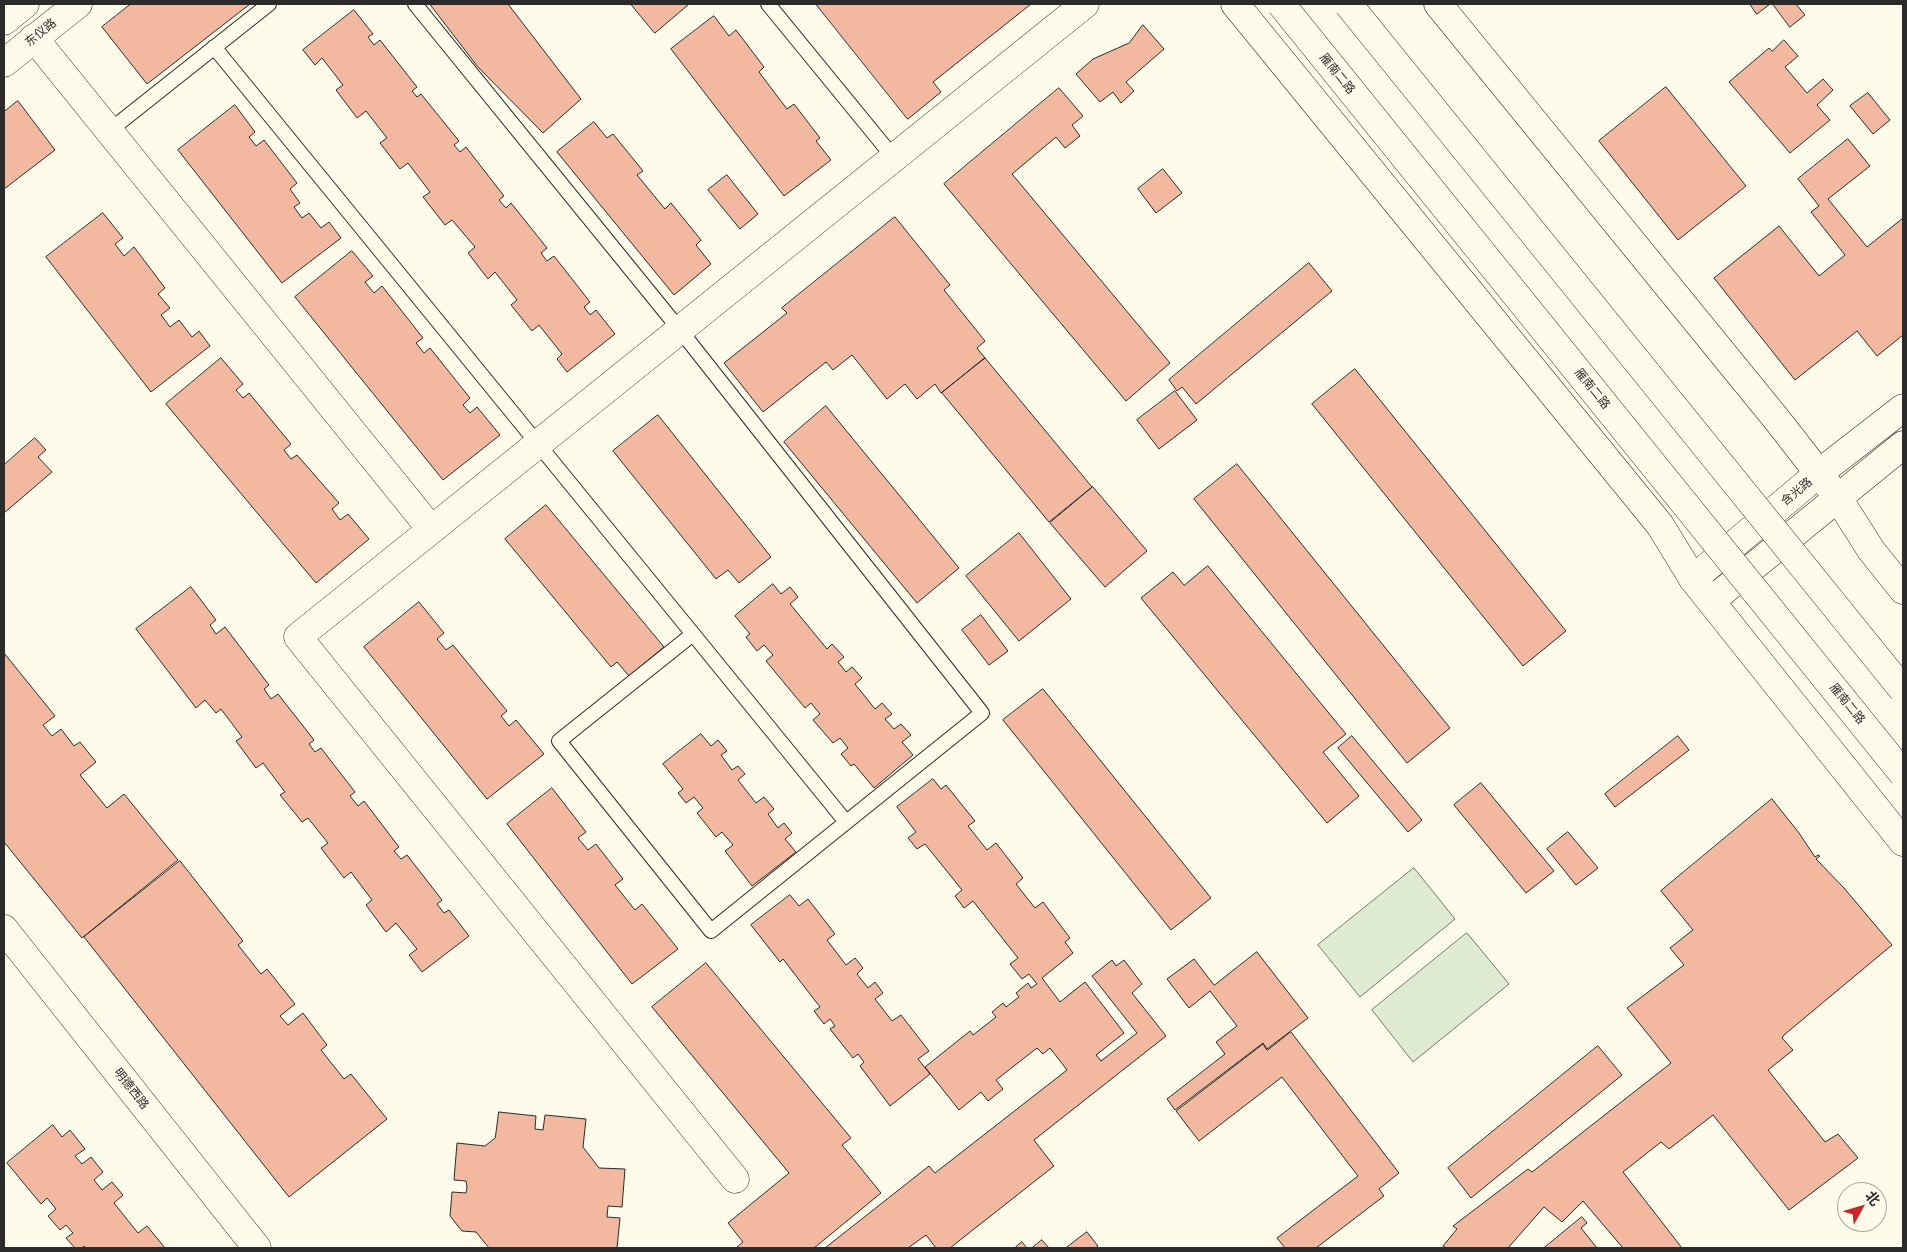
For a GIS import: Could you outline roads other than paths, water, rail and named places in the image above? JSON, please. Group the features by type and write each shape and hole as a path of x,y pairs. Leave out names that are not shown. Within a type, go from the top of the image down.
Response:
{"main road":[{"path":"4,21 25,4"},
{"name":"东仪路","path":"4,63 78,4"},
{"path":"735,1179 298,637 1085,4"},
{"path":"1235,4 1660,525 1692,579 1903,842"},
{"name":"雁南二路","path":"1280,4 1903,774"},
{"path":"1348,4 1903,690"},
{"path":"1438,4 1778,421 1838,498 1871,550 1903,590"},
{"path":"34,38 431,529"},
{"name":"含光路","path":"1692,579 1818,474 1903,408"},
{"path":"1711,601 1903,446"},
{"name":"明德西路","path":"4,929 257,1248"}],"lane":[{"path":"109,131 269,4"},
{"path":"415,4 680,330 982,713 711,931 559,741 693,634"},
{"path":"768,4 894,158"},
{"path":"214,47 846,822"}]}
